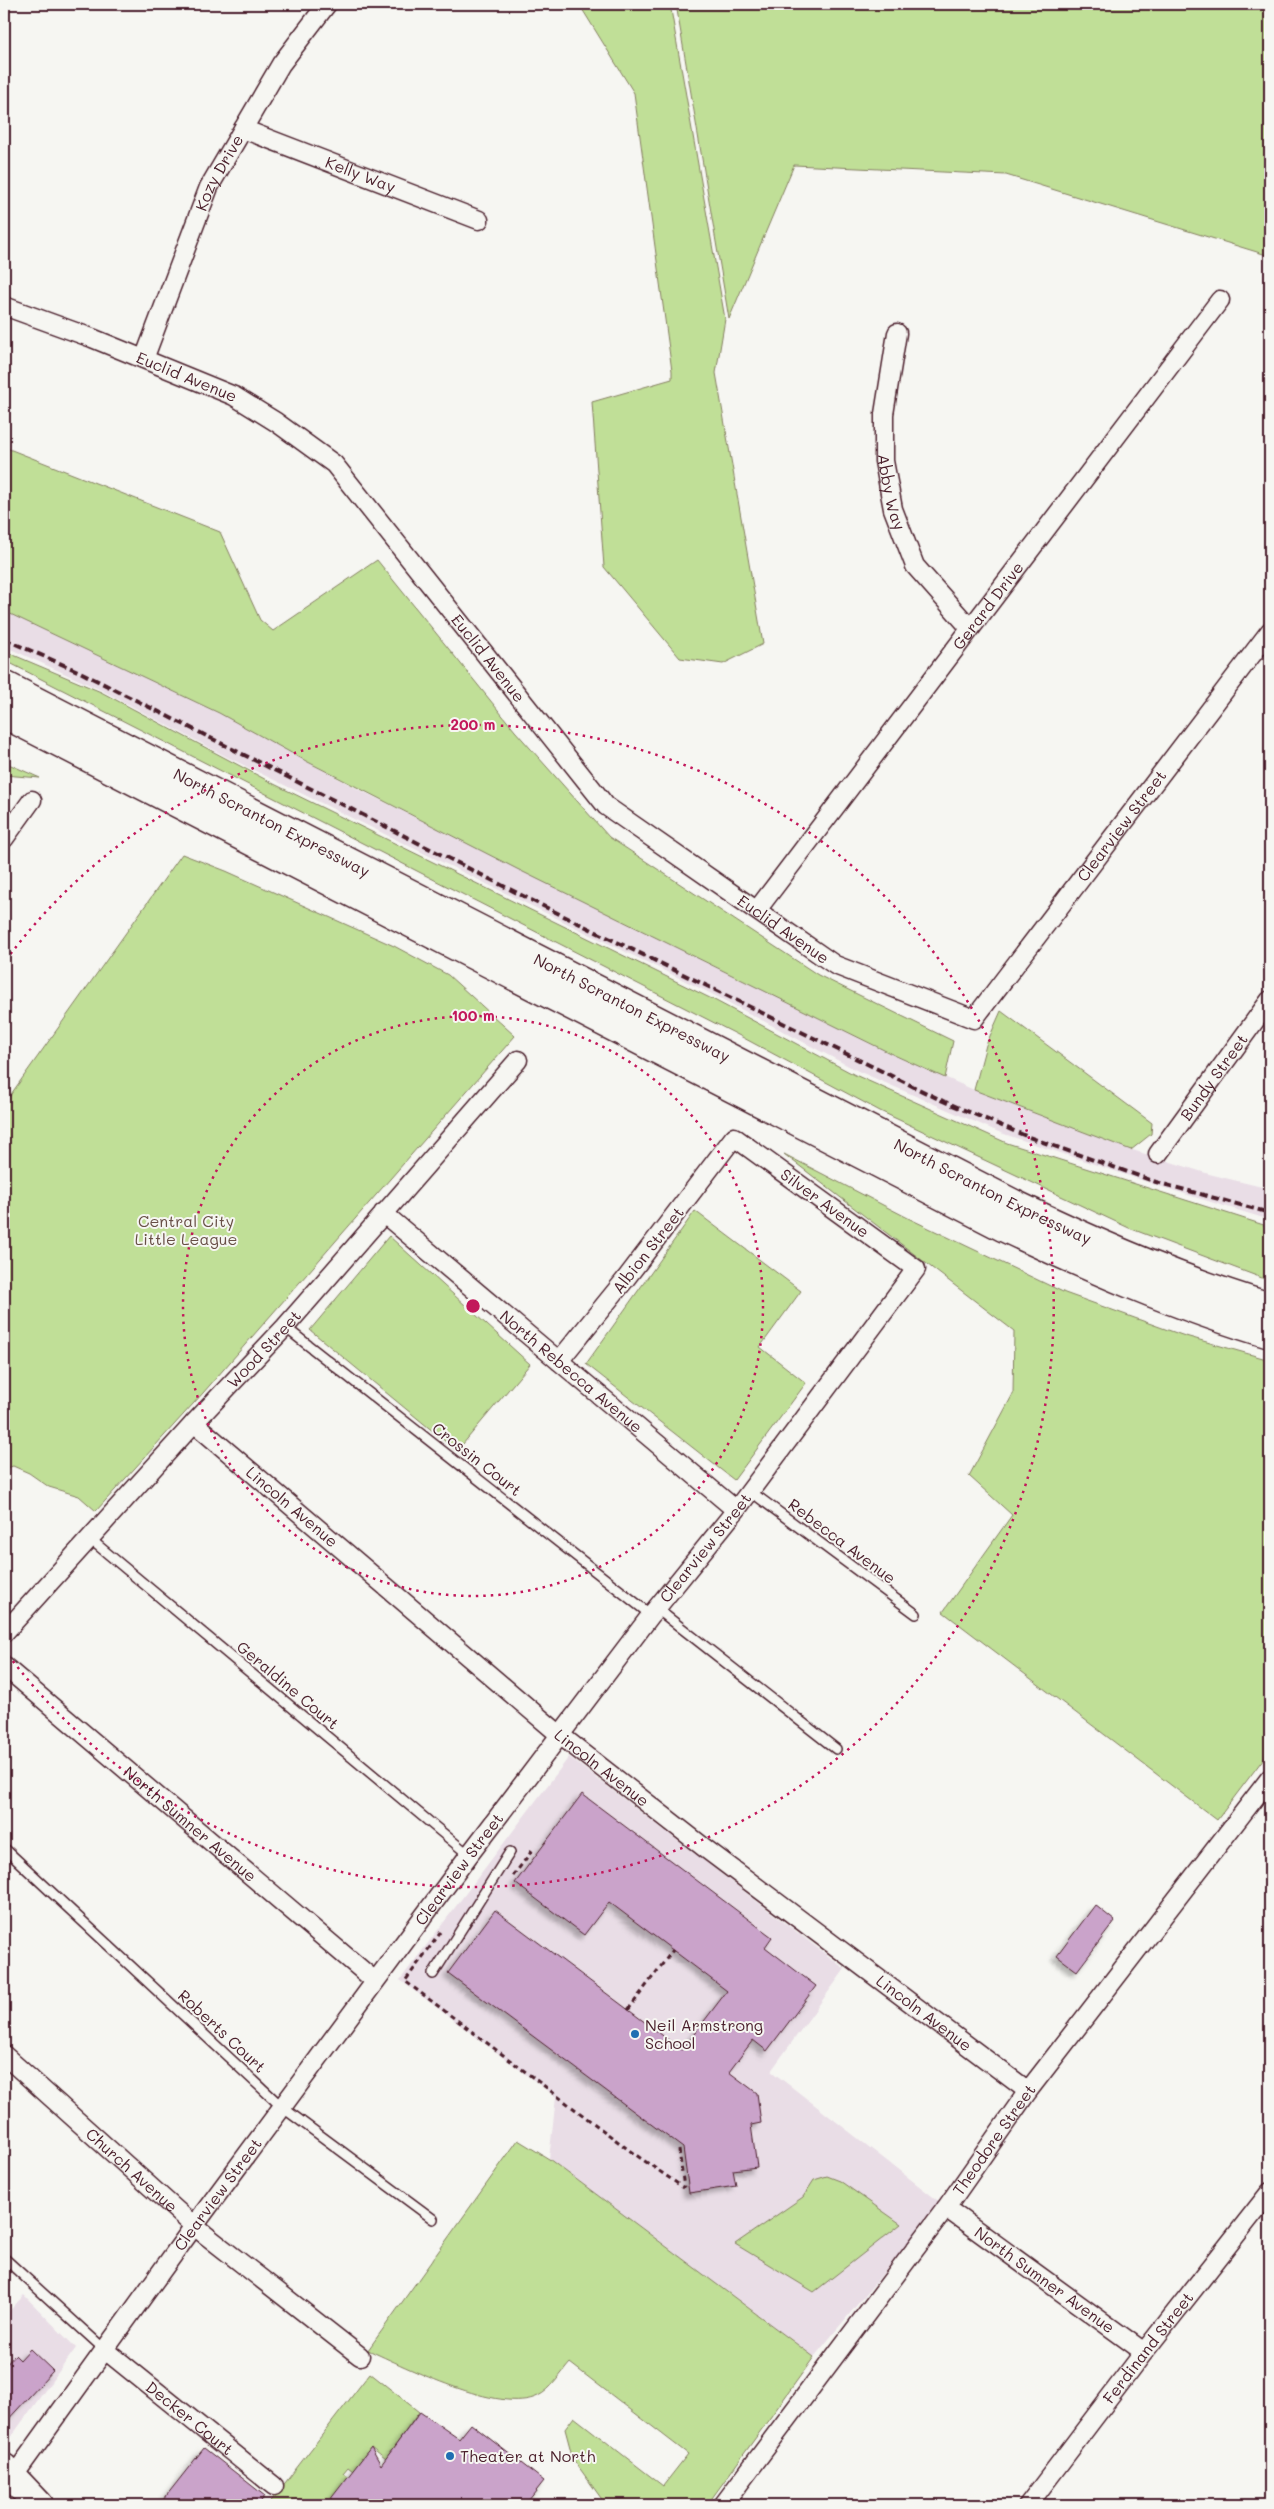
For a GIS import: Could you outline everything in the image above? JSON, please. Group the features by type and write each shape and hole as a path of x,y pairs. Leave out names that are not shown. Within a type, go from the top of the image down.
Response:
{"main road":[{"name":"North Scranton Expressway","path":"4,685 1014,1204 1208,1288 1270,1307"},
{"name":"North Scranton Expressway","path":"4,714 1003,1227 1149,1292 1200,1312 1270,1334"},
{"path":"8,2472 39,2505"}],"street":[{"name":"Kozy Drive","path":"144,359 209,187 282,64 327,4"},
{"name":"Kelly Way","path":"243,129 479,220"},
{"name":"Gerard Drive","path":"757,910 1220,300"},
{"name":"Euclid Avenue","path":"4,306 144,359 234,396 276,422 334,464 606,806 757,910 834,966 974,1019"},
{"name":"Abby Way","path":"897,333 884,414 884,461 893,509 915,566 970,628"},
{"name":"Clearview Street","path":"974,1019 1270,632"},
{"path":"4,839 32,800"},
{"name":"Bundy Street","path":"1158,1154 1270,1000"},
{"name":"Wood Street","path":"4,1634 194,1422 285,1327 518,1060"},
{"name":"Silver Avenue","path":"734,1137 916,1269"},
{"name":"Albion Street","path":"559,1361 624,1281 734,1137"},
{"name":"North Rebecca Avenue","path":"383,1213 736,1510"},
{"name":"Clearview Street","path":"8,2472 104,2349 469,1855 654,1612 736,1510 916,1269"},
{"name":"Lincoln Avenue","path":"194,1422 560,1735 722,1861 1028,2091"},
{"name":"North Sumner Avenue","path":"4,1666 375,1981"},
{"name":"Theodore Street","path":"723,2505 946,2208 1028,2091 1270,1778"},
{"name":"Church Avenue","path":"4,2055 194,2226 360,2356"},
{"name":"Ferdinand Street","path":"1028,2505 1144,2352 1270,2192"},
{"name":"North Sumner Avenue","path":"946,2208 1144,2352"},
{"name":"Decker Court","path":"104,2349 209,2436 274,2486"}],"lane":[{"name":"Crossin Court","path":"285,1327 654,1612 836,1749"},
{"name":"Rebecca Avenue","path":"750,1491 916,1614"},
{"name":"Geraldine Court","path":"89,1538 469,1855"},
{"name":"Roberts Court","path":"4,1848 282,2107 433,2219"},
{"path":"433,1974 510,1852"},
{"path":"4,2258 104,2349"}],"path":[{"path":"446,1924 405,1981 633,2153 684,2188 679,2150"},
{"path":"628,2010 673,1950"}],"shaded area":[{"path":"4,611 219,713 352,786 894,1055 974,1090 1123,1147 1209,1174 1270,1189 1270,1220 1162,1187 1001,1133 858,1071 718,997 227,757 101,690 4,646"},
{"name":"Neil Armstrong School","path":"569,1757 845,1969 771,2071 941,2203 814,2357 549,2159 556,2097 400,1980"},
{"path":"24,2295 76,2348 8,2441 4,2438 4,2317"}],"green space":[{"path":"579,4 670,4 725,319 716,373 763,644 723,664 680,658 604,567 592,402 672,379 672,371 634,93"},
{"path":"676,4 1270,4 1270,256 1006,175 794,165 729,319"},
{"path":"4,447 220,532 260,620 273,631 377,560 515,731 609,837 818,975 953,1041 945,1078 894,1055 517,869 306,761 219,713 4,611"},
{"path":"4,651 101,692 274,784 716,1001 855,1075 1007,1143 1270,1227 1270,1281 1129,1228 880,1111 740,1036 4,660"},
{"path":"4,762 40,778 4,775"},
{"name":"Central City Little League","path":"182,854 226,871 394,946 448,975 515,1036 203,1393 96,1511 79,1496 49,1487 29,1473 13,1466 4,1469 4,1104"},
{"path":"1001,1011 1152,1123 1151,1134 1131,1150 974,1090 986,1045"},
{"path":"784,1154 910,1219 1065,1293 1182,1335 1270,1360 1270,1750 1217,1820 943,1612 1012,1515 969,1476 1013,1394 1014,1331"},
{"path":"695,1211 801,1291 760,1347 806,1383 734,1480 586,1364"},
{"path":"389,1236 530,1364 457,1451 310,1330"},
{"path":"518,2140 549,2159 814,2357 707,2505 606,2505 573,2459 565,2429 574,2417 663,2486 688,2454 570,2363 551,2386 538,2396 521,2400 501,2399 478,2394 428,2377 368,2350"},
{"path":"827,2176 840,2181 901,2224 814,2292 735,2244 803,2197 814,2180"},
{"path":"370,2373 419,2412 386,2459 371,2447 353,2471 348,2467 343,2473 349,2477 327,2505 268,2505"}],"building":[{"path":"582,1794 772,1937 765,1947 816,1986 767,2051 753,2040 729,2072 757,2093 761,2123 751,2125 757,2167 733,2170 736,2186 689,2193 683,2148 448,1973 495,1910 682,2050 727,1991 609,1902 584,1935 515,1883"},
{"path":"1095,1905 1115,1921 1077,1971 1057,1956"},
{"path":"30,2349 53,2371 4,2424 4,2367 15,2355 20,2360"},
{"name":"Theater at North","path":"420,2412 459,2439 471,2424 544,2481 525,2505 326,2505 371,2447 381,2465"},
{"path":"204,2448 265,2496 258,2505 159,2505"}],"railway":[{"path":"4,639 80,672 543,906 943,1101 1026,1136 1156,1182 1270,1213"}],"place":[{"name":"Neil Armstrong School","path":"635,2034"},
{"name":"Theater at North","path":"450,2456"}]}
